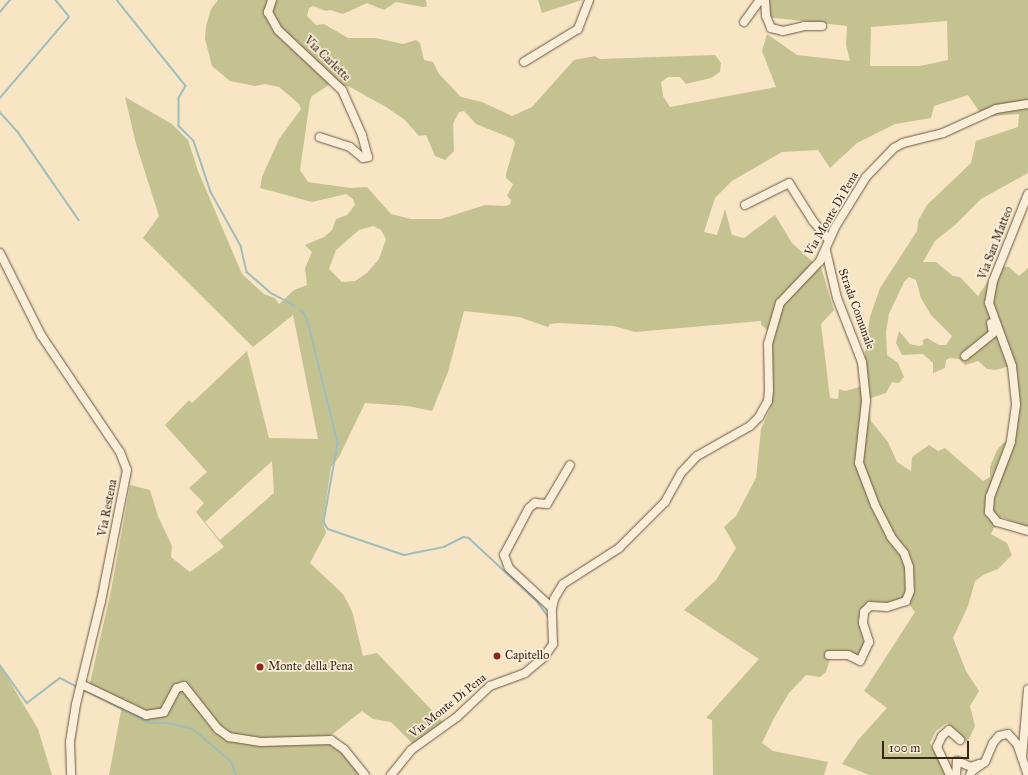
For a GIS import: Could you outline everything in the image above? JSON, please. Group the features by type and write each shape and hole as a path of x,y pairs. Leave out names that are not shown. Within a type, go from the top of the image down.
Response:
{"street":[{"name":"Via Carlette","path":"272,0 268,12 278,30 342,90 362,134 368,157 363,158 350,147 320,137"},
{"path":"524,62 578,29 589,0"},
{"path":"744,22 760,0"},
{"path":"765,0 766,16 771,28 783,31 804,26 822,26"},
{"name":"Via Monte Di Pena","path":"391,775 411,750 457,716 490,686 525,673 544,657 554,639 552,608 554,599 563,584 619,548 665,502 681,473 697,456 750,426 760,416 768,401 768,344 780,303 784,296 808,275 826,250 829,240 866,177 894,148 972,122 996,109 1028,104"},
{"path":"744,204 789,183 813,221 829,240"},
{"name":"Via San Matteo","path":"1028,194 993,281 990,295 990,310 1012,366 1016,405 1011,442 990,497 990,512 997,522 1028,531"},
{"name":"Strada Comunale","path":"826,250 837,298 862,362 866,401 859,463 874,505 891,537 904,552 910,568 910,580 906,601 887,607 870,606 864,612 863,623 869,642 860,661 848,655 829,655"},
{"name":"Via Restena","path":"0,253 41,335 120,452 127,470 118,524 81,684 70,742 71,775"},
{"path":"965,356 993,333 990,310"},
{"path":"552,608 509,568 504,555 529,508 536,503 547,504 570,465"},
{"path":"81,684 146,715 164,712 177,688 184,686 218,729 229,737 260,742 331,740 344,749 365,775"},
{"path":"1022,758 1028,688"},
{"path":"950,775 937,747 942,736 949,730 960,740"},
{"path":"970,775 985,762 993,743 999,736 1008,734 1017,744 1026,774"},
{"path":"956,775 957,761 971,767 985,762"}],"shaded area":[{"path":"218,0 426,0 427,6 423,7 396,2 384,10 367,3 343,14 330,10 326,11 313,6 309,8 307,16 316,25 324,24 348,38 376,38 403,44 416,40 420,43 424,60 433,62 439,74 461,97 482,102 512,116 532,107 574,60 595,56 600,59 715,55 721,63 720,72 711,78 686,84 680,77 668,77 661,82 663,96 670,107 776,87 762,51 767,34 797,55 850,61 846,45 847,26 767,17 764,0 1028,0 1028,173 981,199 955,225 935,241 923,262 936,262 953,276 960,277 978,296 992,275 1003,267 1009,267 1019,276 1028,268 1028,527 1001,517 998,526 994,528 991,534 1007,543 1012,555 998,569 983,575 975,581 968,606 953,638 966,671 979,691 970,706 975,726 968,741 963,741 947,723 936,731 930,743 947,775 869,775 842,764 858,740 887,708 864,691 915,612 909,604 908,596 895,605 875,602 862,609 858,620 865,647 859,655 847,652 832,652 826,672 820,677 806,675 789,693 774,718 762,743 773,751 828,762 824,775 713,775 712,720 706,718 759,659 684,610 716,580 736,548 724,527 736,516 756,478 761,429 770,409 773,390 764,370 765,350 769,331 761,325 761,321 635,332 614,326 559,323 550,324 548,327 519,317 464,311 448,372 432,411 408,406 365,403 339,457 331,467 323,522 326,533 310,563 343,594 352,611 363,656 377,653 444,723 414,745 391,722 373,719 362,711 330,736 368,775 109,775 122,706 89,687 111,591 130,485 150,490 158,516 172,546 171,557 190,572 224,547 196,512 204,503 189,488 207,472 165,425 189,400 192,403 247,351 269,438 318,439 293,315 253,347 143,238 159,216 136,144 125,97 172,124 188,140 198,171 242,274 264,294 275,298 279,304 294,290 307,285 305,268 312,252 305,245 324,237 332,230 336,219 347,215 355,205 353,199 346,194 312,202 260,188 262,177 279,139 301,109 299,104 279,87 265,84 255,86 230,81 212,66 205,39 206,26 211,9","holes":["947,21 948,60 920,66 870,66 871,27","332,83 350,87 386,107 405,120 419,136 426,135 435,156 445,160 454,151 453,124 459,112 464,111 476,124 513,139 515,143 506,174 506,178 513,184 507,196 511,200 510,204 506,206 485,205 441,219 411,219 391,214 367,187 350,188 308,182 300,170 310,100 312,96","968,95 983,117 1019,114 1018,127 976,141 971,163 927,205 918,221 917,231 880,288 870,317 860,387 845,391 839,389 838,399 830,398 821,324 834,310 820,264 815,264 792,243 775,215 744,238 732,235 725,209 717,235 704,232 715,198 732,181 782,152 818,150 830,168 857,143 895,124 931,118 934,106","373,226 381,230 386,239 379,259 367,273 355,281 342,282 329,269 336,250 359,230","909,277 916,280 921,298 931,315 952,336 946,345 939,345 927,338 923,340 923,345 919,346 910,344 899,331 896,343 902,355 923,354 933,363 933,373 945,368 946,360 950,358 959,359 965,365 978,361 987,369 996,370 1009,366 1015,418 1009,445 1006,442 1003,443 997,450 990,467 990,477 983,481 945,448 938,451 929,445 912,457 911,471 897,462 888,442 871,421 869,408 871,398 886,393 892,382 899,383 904,377 898,363 887,355 886,332 889,314 904,282","272,461 274,493 220,540 205,522"]},
{"path":"538,0 582,0 542,13"},
{"path":"0,665 38,729 52,775 0,775"}],"waterway":[{"path":"0,12 10,0"},
{"path":"0,98 69,17 55,0"},
{"path":"117,0 186,86 179,98 179,126 194,141 211,192 241,246 247,272 271,293 295,306"},
{"path":"0,112 18,132 79,220"},
{"path":"300,310 305,314 309,325 338,443 324,522 328,529 404,555 444,547 464,537 469,538 537,601 548,616"},
{"path":"0,665 27,703 60,678 76,686"},
{"path":"82,689 150,723 168,723 193,729 232,762 236,775"}],"place":[{"name":"Capitello","path":"497,656"},
{"name":"Monte della Pena","path":"260,667"}]}
